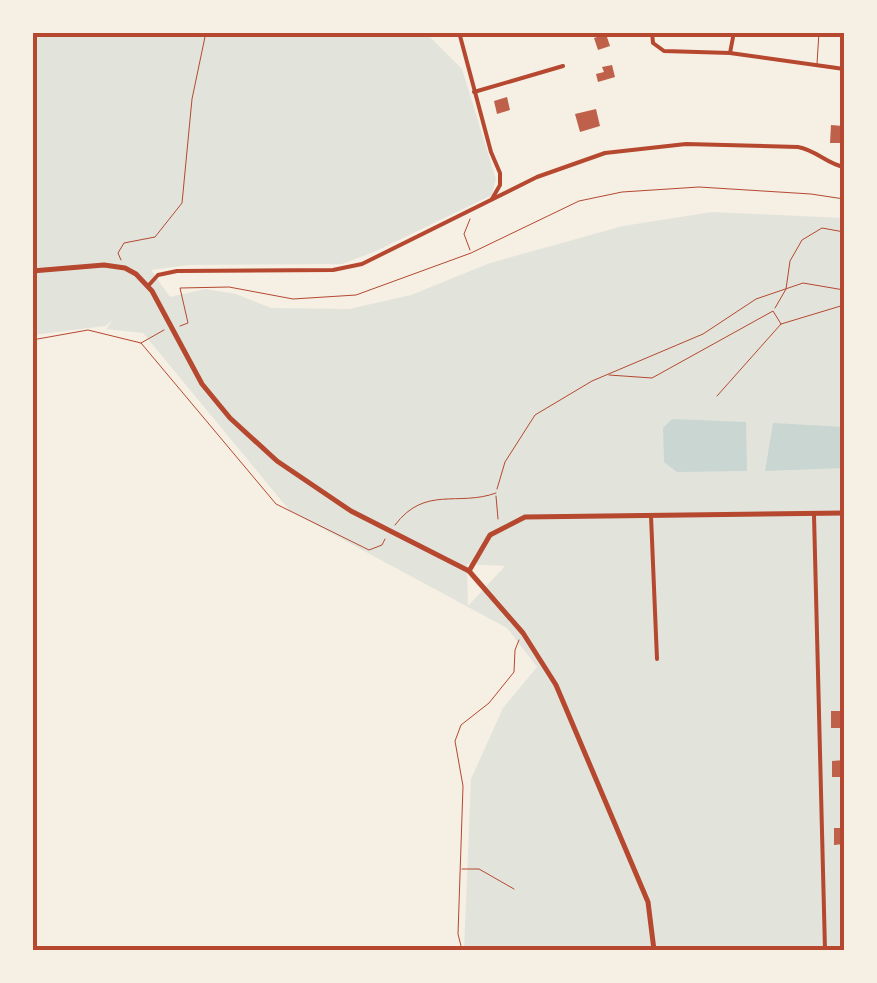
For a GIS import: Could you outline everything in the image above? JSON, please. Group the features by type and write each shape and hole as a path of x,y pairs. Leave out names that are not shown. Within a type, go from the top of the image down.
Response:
{"street":[{"path":"459,32 500,173 500,185 492,199"},
{"path":"652,32 653,43 664,51 730,54 844,70"},
{"path":"730,54 734,32"},
{"path":"474,92 563,66"},
{"path":"148,286 158,275 176,271 332,270 362,264 562,167 605,153 686,144 798,146 844,167"},
{"path":"32,270 62,266 124,268 148,286 202,384 230,418 277,461 351,511 470,571 522,633 556,685 648,902 654,950"},
{"path":"470,571 490,535 525,518 844,512"},
{"path":"814,515 825,950"},
{"path":"650,516 657,660"}],"lane":[{"path":"816,66 818,32"}],"path":[{"path":"124,268 118,252 124,243 155,237 182,203 192,99 206,32"},
{"path":"141,342 188,323 180,288 229,286 292,299 356,296 471,253 579,201 622,192 699,187 812,194 844,200"},
{"path":"471,253 464,234 472,211"},
{"path":"605,375 652,378 773,311 786,288 790,261 802,240 822,228 844,232"},
{"path":"500,530 496,493 505,462 535,415 605,375 703,334 756,299 802,283 844,290"},
{"path":"717,396 781,324 844,305"},
{"path":"773,311 781,324"},
{"path":"462,950 458,934 462,771 456,740 461,726 489,703 514,672 515,650 522,633"},
{"path":"460,869 479,869 514,888"}],"shaded area":[{"path":"32,33 426,33 462,69 496,179 492,195 342,264 189,265 151,270 170,297 205,289 236,294 271,308 349,309 411,295 490,263 623,226 712,212 844,218 844,950 464,950 471,779 503,708 537,667 507,628 290,511 143,333 106,329 113,320 105,326 33,335","holes":["467,564 505,566 468,606"]},
{"path":"672,419 746,422 747,471 677,472 664,462 663,428"},
{"path":"773,423 844,427 844,468 765,471"}],"building":[{"path":"606,34 610,46 598,50 594,38"},
{"path":"612,65 615,77 598,82 596,74 604,72 602,67"},
{"path":"507,97 510,110 497,114 494,101"},
{"path":"596,109 600,126 580,132 575,114"},
{"path":"831,125 843,126 841,143 830,143"},
{"path":"831,711 844,711 844,728 831,728"},
{"path":"844,760 844,777 832,777 832,761"},
{"path":"834,828 844,828 844,844 834,845"}]}
